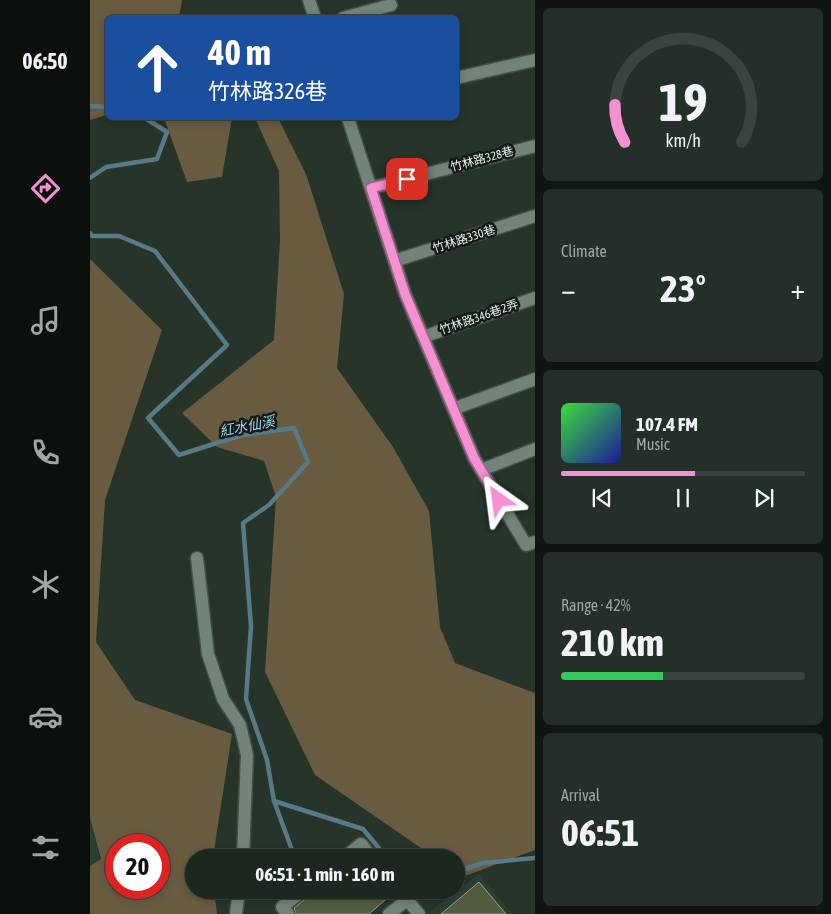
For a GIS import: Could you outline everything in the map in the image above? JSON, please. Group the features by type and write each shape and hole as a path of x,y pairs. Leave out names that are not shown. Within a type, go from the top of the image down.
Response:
{"street":[{"path":"309,0 314,15"},
{"path":"354,15 390,5"},
{"path":"459,77 535,60"},
{"path":"349,120 405,294 474,458 531,544"},
{"name":"竹林路328巷","path":"371,188 535,146"},
{"name":"竹林路330巷","path":"394,261 535,216"},
{"name":"竹林路346巷2弄","path":"423,337 535,298"},
{"path":"453,409 535,379"},
{"path":"481,470 535,449"},
{"path":"197,558 208,654 223,699 240,725 247,755 243,849"},
{"path":"355,849 361,844 365,849"},
{"path":"236,914 237,899"},
{"path":"288,914 282,907 292,899"},
{"path":"389,914 400,899"},
{"path":"406,899 419,914"}],"shaded area":[{"path":"90,0 182,0 179,15 105,15 105,116 90,120"},
{"path":"165,120 232,120 222,177 187,182"},
{"path":"256,120 279,120 306,174 344,294 337,368 393,447 429,511 440,627 455,663 535,693 535,850 465,876 465,849 422,849 315,775 265,672 276,497 264,461 217,447 182,413 274,340 280,240 279,171"},
{"path":"90,259 162,330 105,500 96,642 135,700 232,734 214,849 185,849 185,899 215,899 217,914 90,914 90,866 101,859 90,818"},
{"path":"90,818 100,860 90,866"},
{"path":"479,874 512,914 427,914 446,899 465,899 465,885"}],"building":[{"path":"479,882 506,914 441,914 459,899 465,899 465,894"},
{"path":"305,899 386,899 369,914 296,914 294,908"}],"waterway":[{"name":"紅水仙溪","path":"90,106 105,107"},
{"name":"紅水仙溪","path":"90,178 106,167 157,159 167,132 148,120"},
{"name":"紅水仙溪","path":"90,233 92,236 119,236 155,251 227,345 148,418 179,455 242,435 294,428 308,462 269,505 243,523 251,626 246,699 267,760 274,801 292,849"},
{"path":"274,801 363,829 380,849"},
{"path":"465,869 483,863 535,858"}],"route":[{"path":"407,179 371,188 405,294 474,458 499,500"}]}
